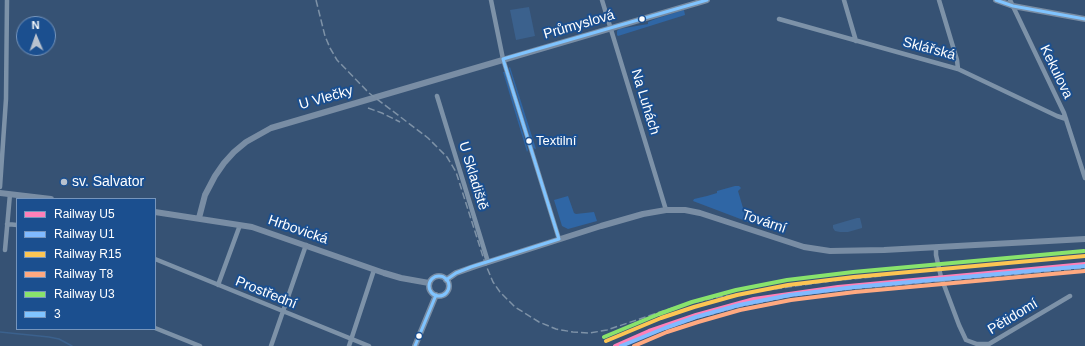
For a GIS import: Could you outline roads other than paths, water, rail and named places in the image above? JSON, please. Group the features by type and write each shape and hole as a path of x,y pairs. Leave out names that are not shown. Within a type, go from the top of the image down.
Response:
{"street":[{"path":"0,187 6,99 7,0"},
{"path":"491,0 503,59 559,239"},
{"name":"Na Luhách","path":"602,0 666,210"},
{"name":"Průmyslová","path":"503,59 707,0"},
{"path":"844,0 856,41"},
{"path":"939,0 957,60 958,69"},
{"path":"996,0 1085,19"},
{"name":"Kekulova","path":"1012,3 1066,119 1085,178"},
{"name":"Sklářská","path":"779,19 958,69 1066,119"},
{"name":"U Vlečky","path":"199,218 205,195 224,163 246,142 271,128 503,59"},
{"name":"U Skladiště","path":"437,96 488,262"},
{"path":"0,99 6,99"},
{"path":"0,193 44,198"},
{"path":"5,250 10,194"},
{"name":"Tovární","path":"446,280 456,273 559,239 625,218 666,210 685,210 700,213 804,248 818,250 838,251 1085,239"},
{"name":"Hrbovická","path":"156,212 240,225 265,231 374,270 402,278 429,283"},
{"path":"7,224 16,225"},
{"path":"218,285 240,225"},
{"path":"271,346 306,245"},
{"name":"Pětidomí","path":"936,246 936,255 941,277 966,340 977,344 989,344 1070,296"},
{"name":"Prostřední","path":"156,261 369,346"},
{"path":"349,346 374,270"},
{"path":"436,276 442,276 446,280 449,284 447,292 440,296 436,296 430,291 429,283 436,276"},
{"path":"414,346 436,296"},
{"path":"156,328 200,346"}],"waterway":[{"path":"0,332 49,337 59,339 72,346"}],"railway":[{"path":"316,0 325,36 337,60 369,93 428,138 447,157 456,172 485,263 493,282 500,292 515,307 539,322 556,329 590,333 607,330 675,307 718,297 831,281 881,276"},
{"path":"368,108 400,122"},
{"path":"623,346 651,334 697,318 742,306 793,296 841,290 1085,268"}],"rail line":[{"name":"U3","path":"604,337 692,302 736,290 787,280 853,272 1084,251"},
{"name":"R15","path":"606,341 661,318 694,307 737,295 788,285 854,277 1085,256"},
{"name":"U5","path":"615,346 649,331 696,315 754,299 838,287 1085,264"},
{"name":"U1","path":"621,346 696,317 739,305 790,295 855,287 1085,266"},
{"name":"T8","path":"634,346 667,332 698,322 740,310 791,300 855,292 1085,271"}],"place":[{"name":"Textilní","path":"529,141"},
{"name":"sv. Salvator","path":"64,182"}]}
